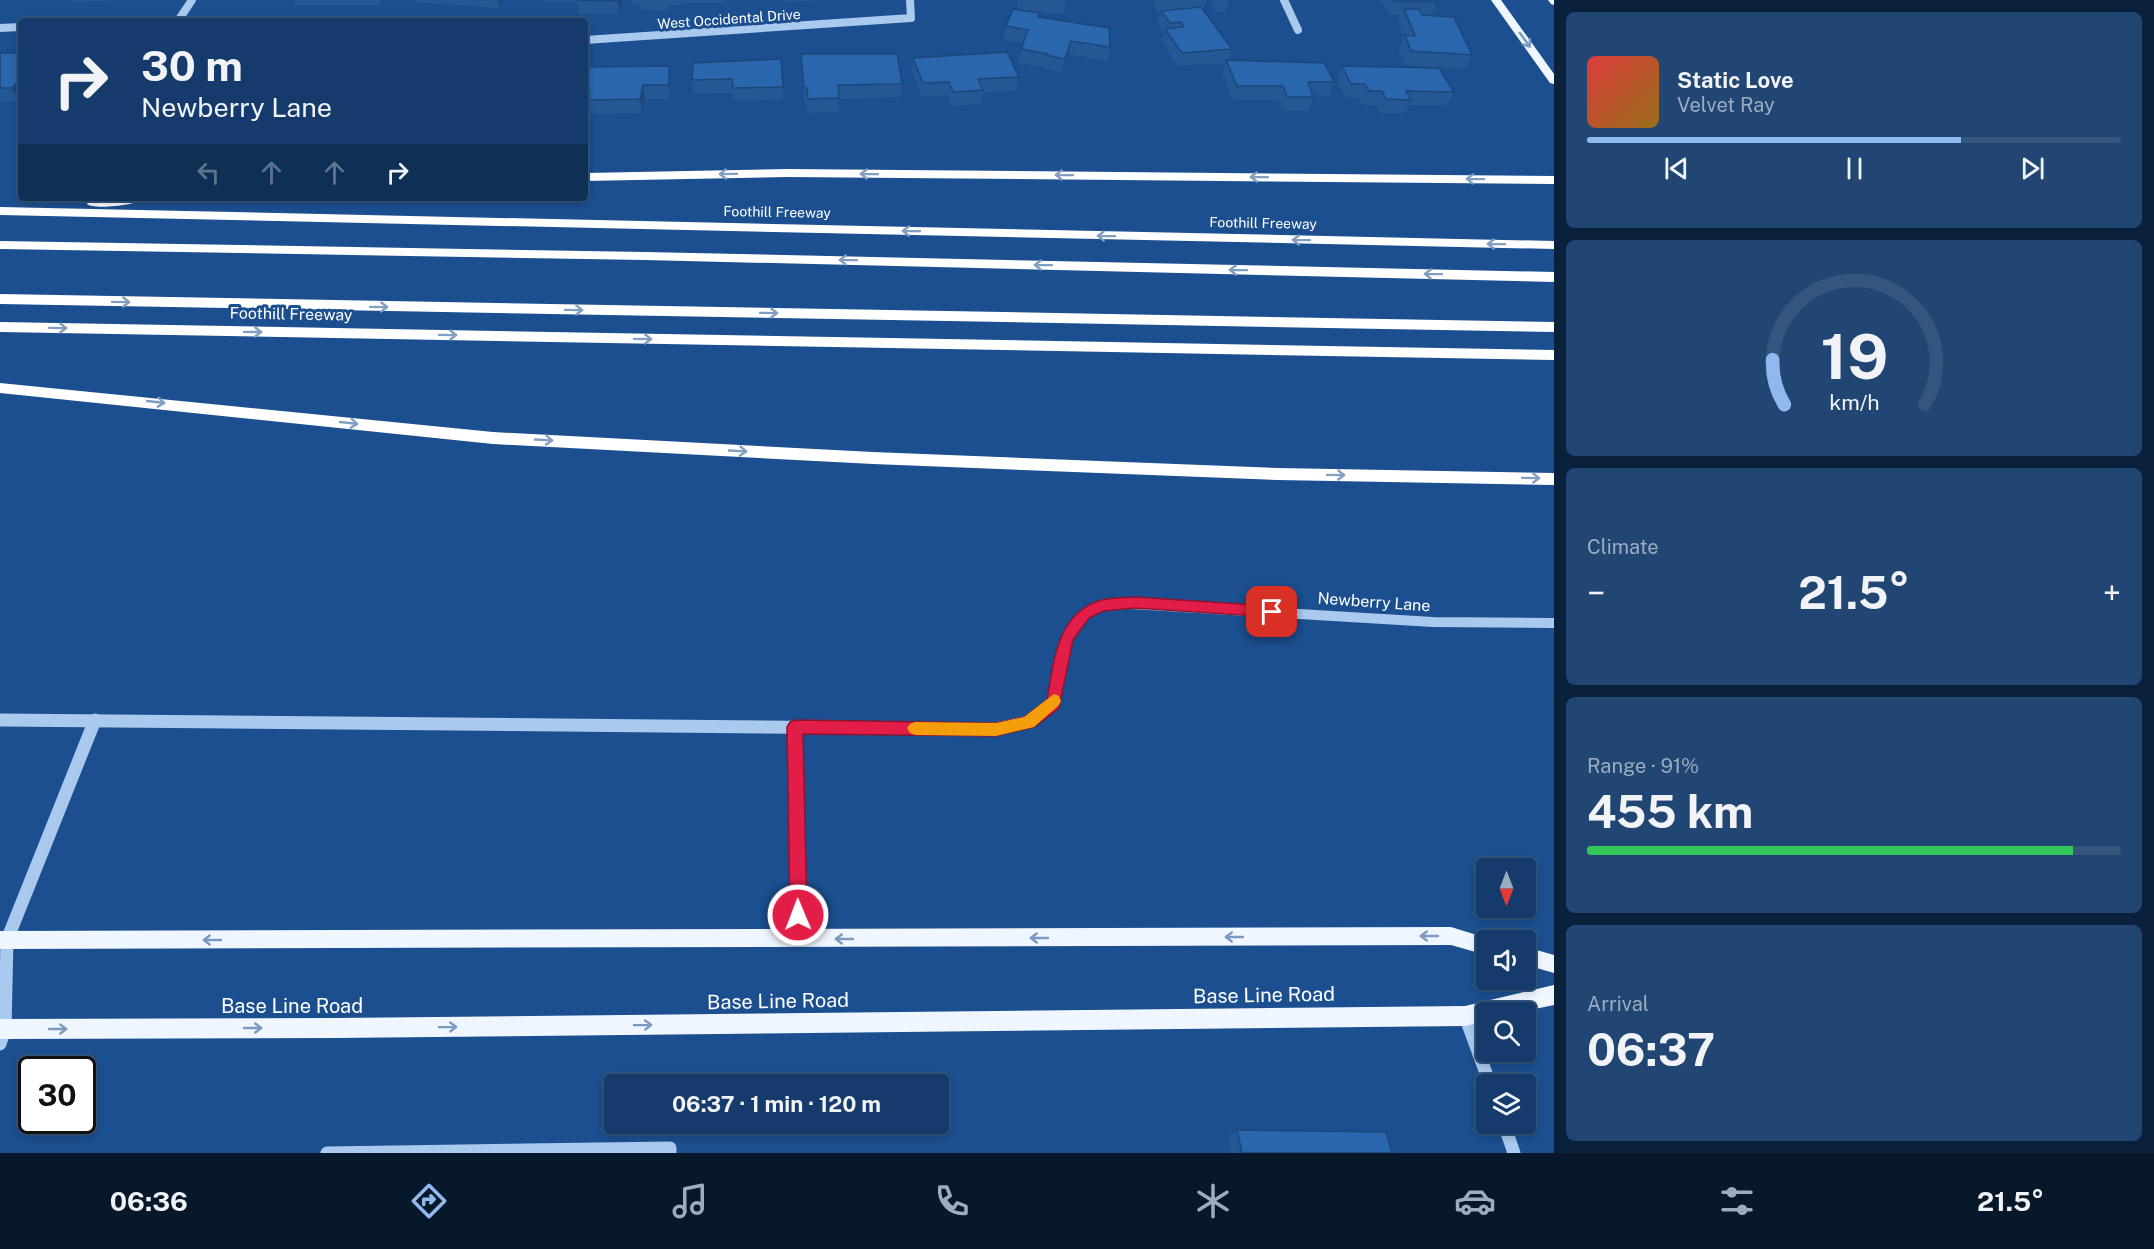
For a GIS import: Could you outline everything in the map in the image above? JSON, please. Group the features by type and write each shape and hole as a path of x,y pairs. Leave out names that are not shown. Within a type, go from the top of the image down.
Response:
{"highway":[{"path":"588,177 798,173 1554,180"},
{"path":"32,212 116,201"},
{"name":"Foothill Freeway","path":"0,211 1554,245"},
{"path":"0,245 669,256 1554,277"},
{"path":"0,299 1554,327"},
{"name":"Foothill Freeway","path":"0,327 1554,356"},
{"path":"0,388 493,438 873,458 1146,469 1554,479"}],"main road":[{"path":"1496,0 1554,81"},
{"path":"3,940 1452,936 1476,943"},
{"path":"1536,959 1554,964"},
{"name":"Base Line Road","path":"2,1034 336,1028 1465,1016 1554,995"}],"street":[{"path":"180,18 192,0"},
{"name":"West Occidental Drive","path":"588,40 911,18 910,0"},
{"path":"1284,0 1298,30"},
{"path":"0,28 18,27"},
{"name":"Newberry Lane","path":"0,720 996,729 1028,722 1053,703 1066,638 1084,614 1101,605 1135,603 1433,622 1554,623"},
{"path":"2,1034 3,940 96,720"},
{"path":"795,727 799,939"},
{"path":"1465,1016 1486,1074"},
{"path":"1507,1134 1514,1153"},
{"path":"327,1153 670,1150"}],"building":[{"path":"1394,0 1436,0 1437,2 1395,2"},
{"path":"1201,7 1232,49 1182,53 1165,29 1184,27 1181,22 1170,23 1161,11"},
{"path":"1013,9 1040,13 1038,17 1109,28 1110,47 1071,41 1065,59 1021,49 1028,30 1006,26"},
{"path":"1404,9 1419,9 1422,15 1454,17 1472,55 1411,51 1405,35 1415,36"},
{"path":"1007,52 1019,77 978,79 983,90 953,92 949,82 923,83 913,58"},
{"path":"0,53 18,53 18,81 12,88 0,88"},
{"path":"801,54 897,54 902,84 838,85 839,98 808,99 807,88 804,88"},
{"path":"781,59 783,87 733,88 732,79 692,80 693,63"},
{"path":"1226,60 1324,63 1334,82 1308,82 1313,97 1287,97 1283,86 1237,86"},
{"path":"669,66 669,85 643,85 640,99 589,100 588,67"},
{"path":"1342,66 1439,68 1454,92 1406,91 1411,100 1386,99 1382,91 1369,91 1365,84 1351,84"},
{"path":"1237,1130 1386,1132 1392,1153 1242,1153"}],"slow traffic":[{"path":"915,728 996,729 1028,722 1054,701"}],"route":[{"path":"798,915 795,727 996,729 1028,722 1053,703 1066,638 1084,614 1101,605 1135,603 1272,612"}]}
